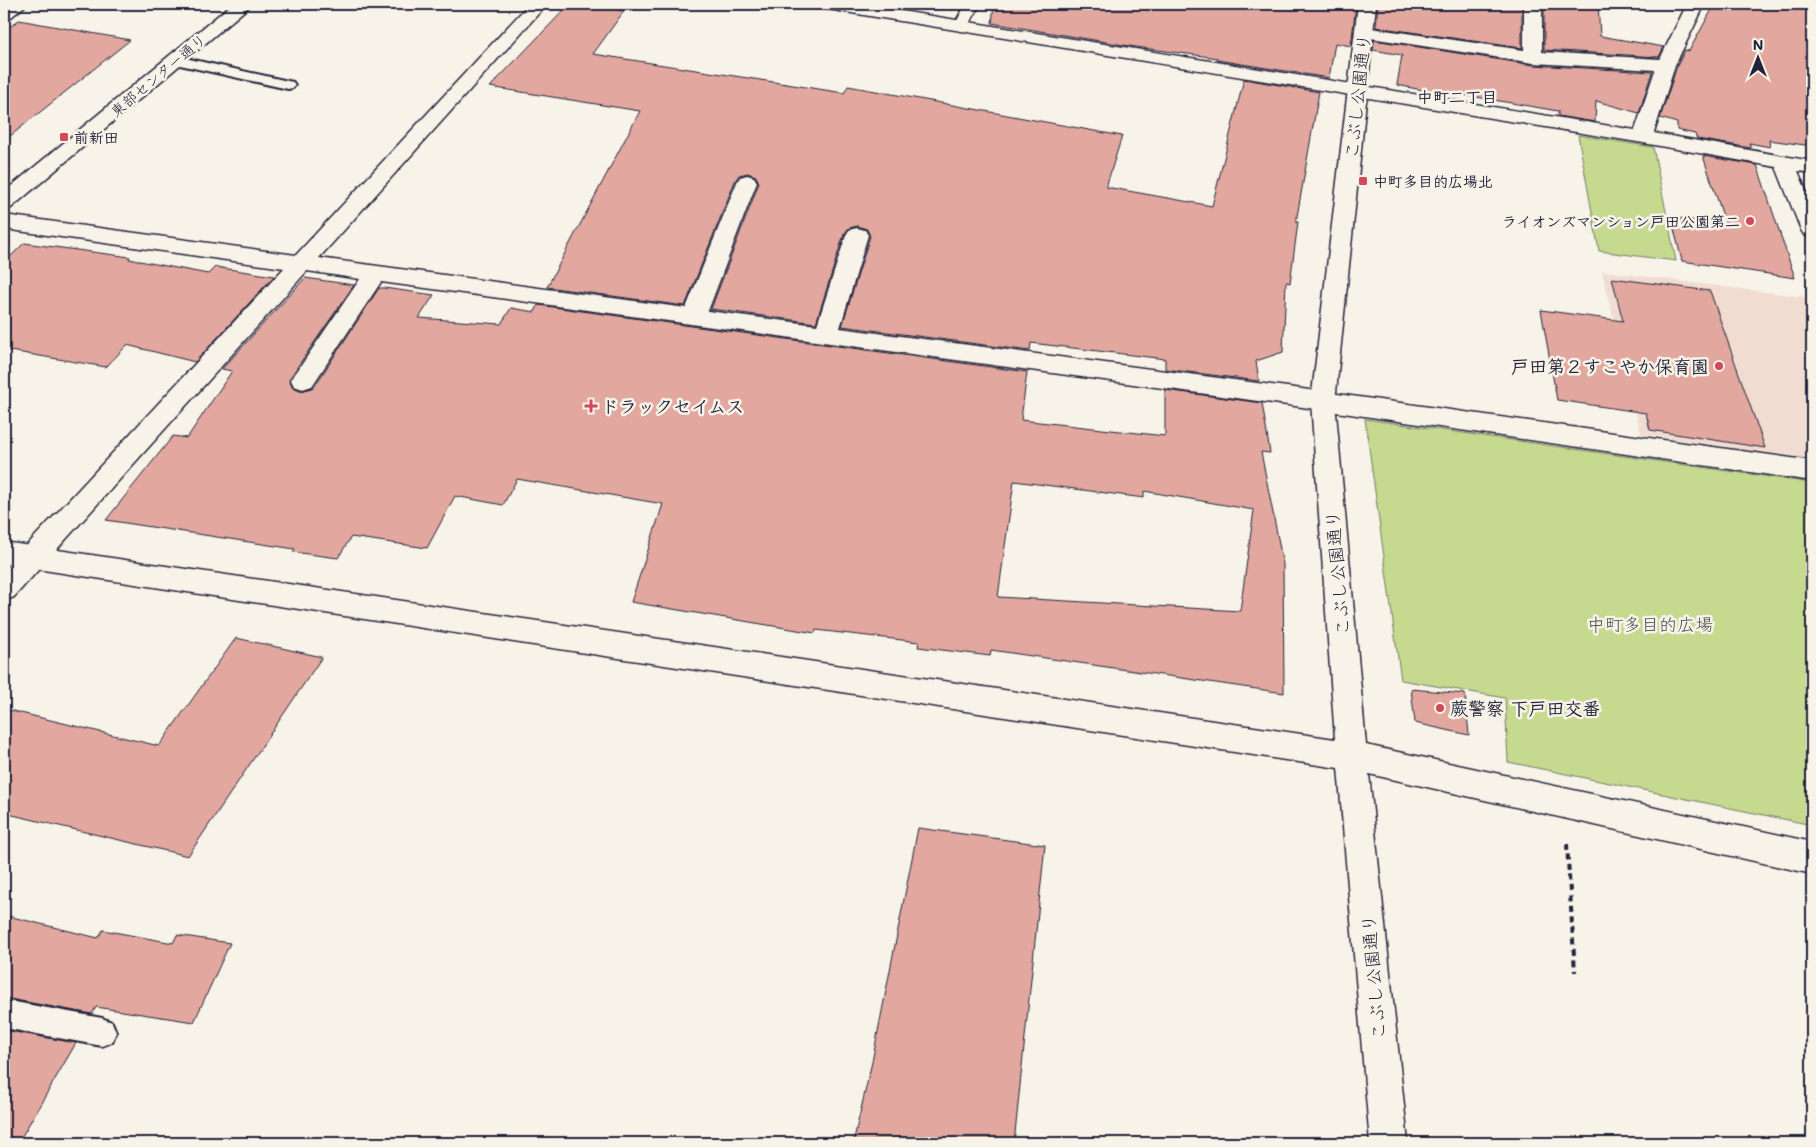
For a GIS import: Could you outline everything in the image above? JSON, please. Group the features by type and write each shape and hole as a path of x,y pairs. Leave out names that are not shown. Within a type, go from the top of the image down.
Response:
{"street":[{"path":"4,14 18,4"},
{"name":"東部センター通り","path":"4,203 243,4"},
{"path":"4,589 538,4"},
{"path":"827,4 1642,137 1812,167"},
{"name":"こぶし公園通り","path":"1367,4 1323,402 1352,756 1389,1143"},
{"path":"1532,4 1532,58"},
{"path":"1642,137 1666,65 1696,4"},
{"path":"1364,32 1532,58 1666,65"},
{"path":"1784,162 1812,230"},
{"path":"694,317 747,182"},
{"path":"4,222 375,274 1285,396 1812,471"},
{"path":"826,335 857,235"},
{"path":"303,380 375,274"},
{"path":"4,553 1352,756 1812,858"}],"lane":[{"path":"12,4 18,4"},
{"path":"961,26 973,4"},
{"path":"176,60 288,85"},
{"path":"4,1014 102,1032"}],"path":[{"path":"1566,836 1575,972"}],"shaded area":[{"name":"戸田第２すこやか保育園","path":"1602,271 1812,298 1812,461 1641,434"}],"green space":[{"path":"1578,135 1653,147 1676,261 1599,251"},
{"name":"中町多目的広場","path":"1365,419 1812,483 1812,825 1508,762 1505,698 1401,680"}],"building":[{"path":"570,4 582,4 624,11 593,54 844,93 848,86 1122,136 1106,187 1212,206 1244,79 1319,92 1296,222 1298,222 1290,283 1286,282 1283,352 1256,361 1259,381 1165,369 1165,359 1031,343 1030,351 842,326 870,236 867,229 857,226 849,228 844,234 816,323 711,309 759,183 756,176 748,173 739,175 735,181 685,306 547,287 640,111 490,87"},
{"path":"994,4 1356,4 1351,46 1335,43 1329,78 1217,60 1218,58 1136,47 992,23"},
{"path":"1378,4 1522,5 1522,48 1376,27"},
{"path":"1553,4 1598,4 1600,36 1664,47 1659,57 1544,50 1544,9 1552,10"},
{"path":"1715,4 1812,4 1812,146 1769,140 1770,147 1749,143 1751,148 1697,139 1695,134 1677,130 1677,123 1660,118 1677,66 1685,50 1689,51"},
{"path":"19,20 130,40 4,141 4,31"},
{"path":"1374,40 1533,65 1652,72 1639,113 1596,101 1595,122 1558,116 1558,111 1447,92 1447,95 1397,85 1402,55 1373,50"},
{"name":"ライオンズマンション戸田公園第二","path":"1703,156 1757,165 1795,278 1682,261 1671,217 1726,225"},
{"path":"24,243 130,257 129,259 208,274 215,267 274,276 195,362 127,345 106,367 4,350 4,263"},
{"path":"305,278 354,285 289,379 292,387 302,391 314,387 379,288 384,288 434,295 419,318 501,324 511,308 535,312 538,305 1027,372 1021,420 1165,436 1165,390 1262,403 1270,453 1261,452 1283,564 1284,693 991,650 990,656 918,647 919,642 816,630 815,633 631,602 663,504 517,479 503,505 455,496 427,548 351,537 338,558 293,552 295,549 106,520 173,436 187,438 232,371 222,369","holes":["1014,481 1144,498 1144,491 1254,510 1240,611 998,597"]},
{"path":"1612,278 1710,291 1765,448 1650,430 1646,413 1557,400 1541,310 1623,321"},
{"path":"236,638 322,657 188,856 4,813 4,709 159,746"},
{"name":"蕨警察 下戸田交番","path":"1411,689 1465,694 1469,735 1415,723"},
{"path":"918,828 1045,845 1014,1143 853,1143 872,1062"},
{"path":"4,915 98,938 103,930 173,943 177,935 230,943 194,1022 96,1007 92,1014 4,998"},
{"path":"4,1030 76,1043 18,1143 4,1143"}],"place":[{"name":"前新田","path":"64,137"},
{"name":"中町多目的広場北","path":"1363,181"},
{"name":"ライオンズマンション戸田公園第二","path":"1750,221"},
{"name":"戸田第２すこやか保育園","path":"1719,366"},
{"name":"ドラックセイムス","path":"591,406"},
{"name":"蕨警察 下戸田交番","path":"1440,708"}],"district":[{"name":"中町二丁目","path":"1457,96"}]}
